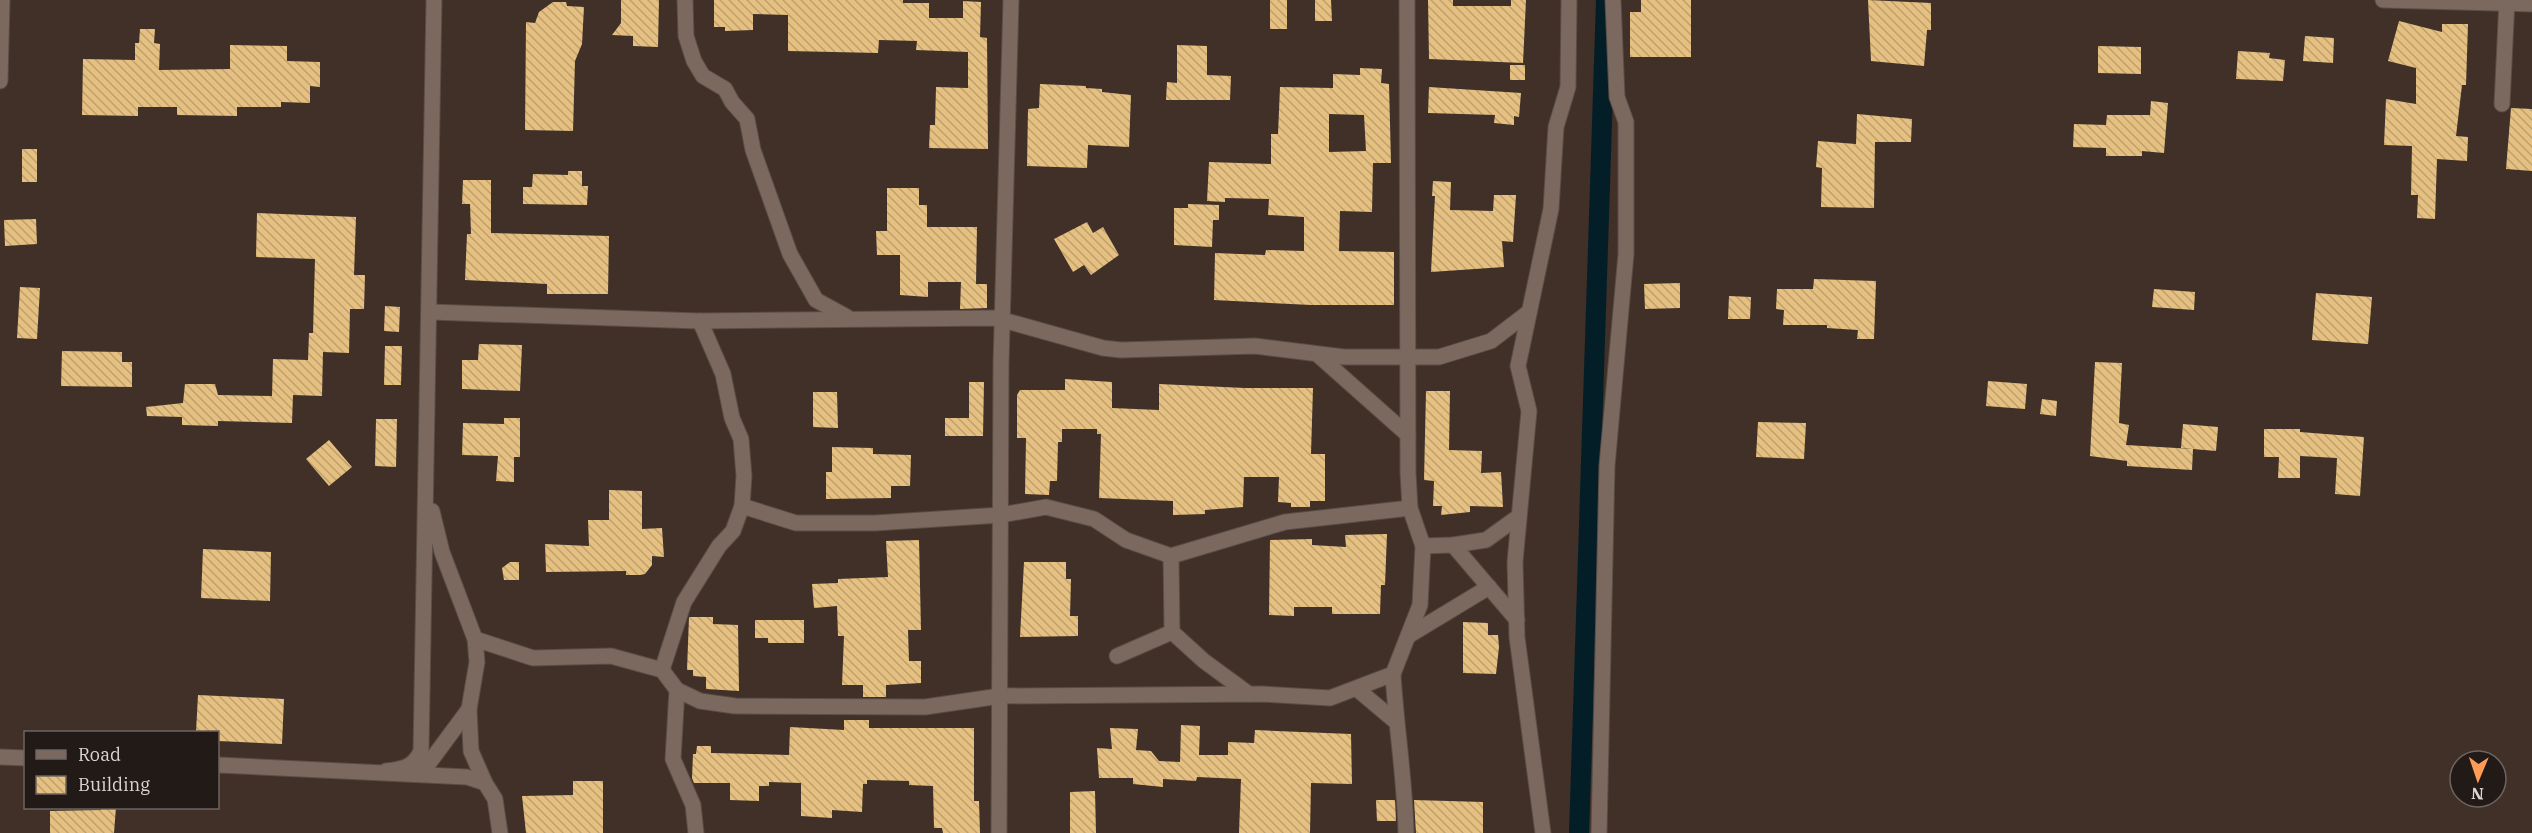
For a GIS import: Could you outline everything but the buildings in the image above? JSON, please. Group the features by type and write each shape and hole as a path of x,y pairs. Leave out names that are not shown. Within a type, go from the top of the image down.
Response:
{"street":[{"path":"0,81 2,0"},
{"path":"386,771 404,769 416,762 421,751 434,0"},
{"path":"685,0 686,36 693,61 703,76 725,89 732,102 747,119 753,150 790,254 816,300 850,318"},
{"path":"999,833 1000,515 1011,0"},
{"path":"1406,833 1405,781 1395,721 1393,674 1420,605 1423,546 1410,508 1407,358 1407,0"},
{"path":"1543,833 1517,620 1518,517 1529,411 1518,366 1551,209 1556,127 1568,87 1569,0"},
{"path":"1599,833 1607,466 1626,254 1626,122 1617,97 1613,0"},
{"path":"2383,0 2532,4"},
{"path":"2502,104 2507,2"},
{"path":"430,312 700,321 1004,318 1112,349 1175,350 1255,346 1318,355 1407,358 1439,357 1491,341 1529,312"},
{"path":"662,670 684,602 718,546 733,531 742,506 744,476 741,439 732,418 723,374 700,321"},
{"path":"1318,355 1408,435"},
{"path":"427,490 442,552 475,639 477,662 469,709 471,751 495,799 500,833"},
{"path":"742,506 796,523 875,523 1000,515 1046,507 1094,519 1126,540 1171,556 1285,522 1410,508"},
{"path":"1423,546 1453,546 1486,540 1518,517"},
{"path":"1453,546 1517,620"},
{"path":"1171,556 1172,632 1204,661 1250,694"},
{"path":"1408,636 1489,588"},
{"path":"1118,656 1172,632"},
{"path":"475,639 532,657 611,656 662,670 676,690 700,701 735,706 925,707 999,696 1250,694 1330,698 1393,674"},
{"path":"1357,689 1395,721"},
{"path":"676,690 673,759 693,805 696,833"},
{"path":"421,774 469,709"},
{"path":"0,757 24,758"},
{"path":"219,765 386,771 466,777 485,783"}],"waterway":[{"path":"1579,833 1606,0"}]}
